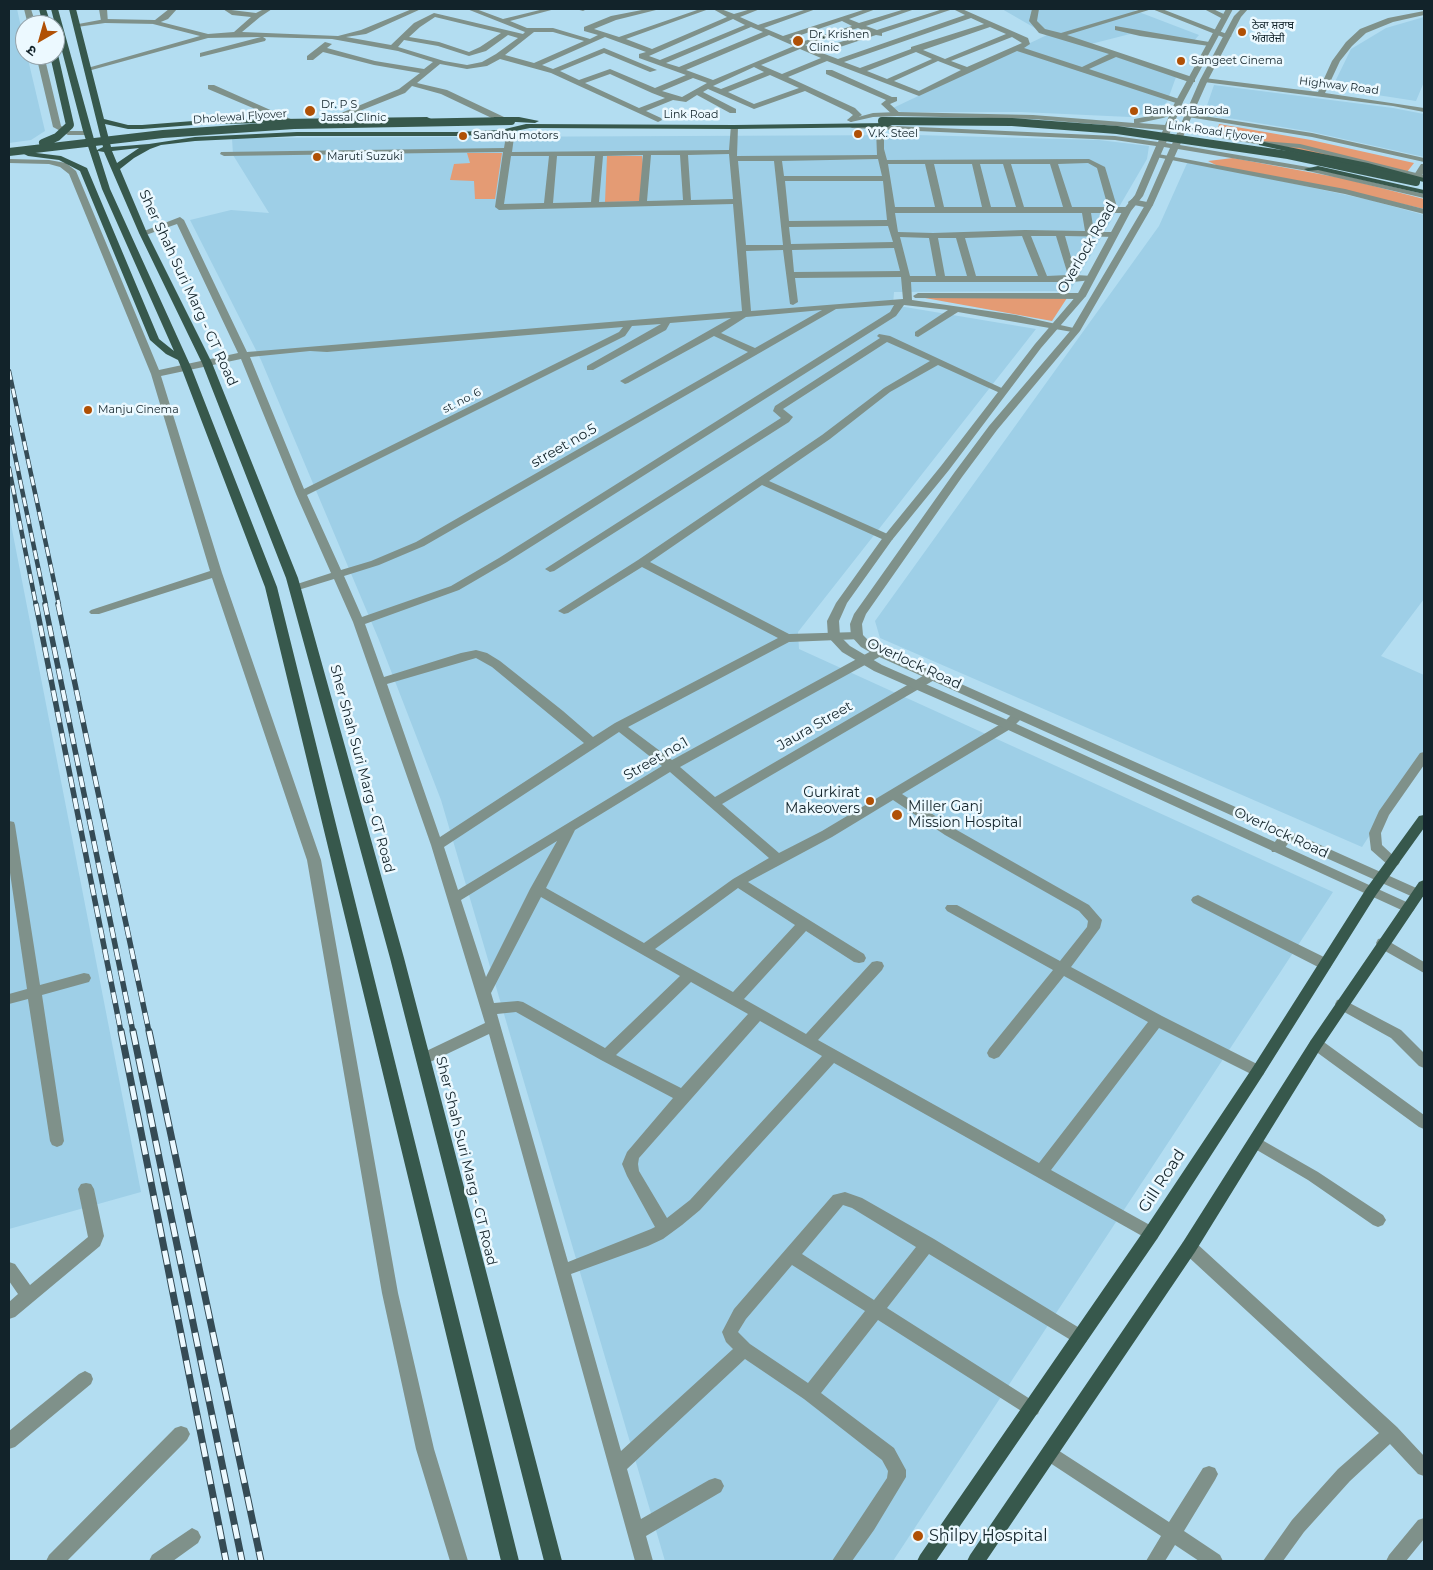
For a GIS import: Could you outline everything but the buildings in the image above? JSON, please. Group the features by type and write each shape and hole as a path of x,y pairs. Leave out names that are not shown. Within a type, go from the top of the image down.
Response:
{"main road":[{"path":"54,9 88,133 106,189 183,363 271,587 510,1561"},
{"name":"Sher Shah Suri Marg - GT Road","path":"72,9 107,149 143,233 207,363 295,588 423,1060 553,1561"},
{"path":"28,151 57,137 70,125 56,65"},
{"path":"88,133 206,122 289,120 501,119 532,124"},
{"name":"Link Road","path":"532,124 658,120 852,123"},
{"path":"101,121 121,126 142,127"},
{"name":"Link Road Flyover","path":"883,125 1012,122 1117,130 1288,154 1423,179"},
{"name":"Link Road","path":"532,124 734,127 852,123"},
{"path":"94,151 238,136 447,134 532,124"},
{"name":"Link Road Flyover","path":"883,125 1005,127 1132,137 1306,162 1424,191"},
{"name":"Dholewal Flyover","path":"9,152 244,133 399,126 510,126"},
{"path":"115,168 131,156 160,143"},
{"path":"1262,143 1423,179"},
{"path":"28,151 61,158 84,170 154,340 183,363"},
{"name":"Dholewal Flyover","path":"9,156 28,151"},
{"path":"1308,169 1318,168 1424,191"},
{"name":"Gill Road","path":"926,1561 1151,1234 1258,1071 1371,892 1424,819"},
{"path":"976,1561 1189,1247 1316,1044 1383,942 1421,889"}],"street":[{"path":"103,9 105,21"},
{"path":"156,22 173,9"},
{"path":"226,9 235,13 257,15"},
{"path":"236,34 257,15 269,9"},
{"path":"310,58 334,38 363,32 418,9"},
{"path":"470,9 502,21 526,33"},
{"path":"502,21 552,9"},
{"path":"651,51 602,36 587,29 614,18 656,9"},
{"path":"674,9 685,15"},
{"path":"622,41 624,37 706,9"},
{"path":"716,9 815,53 919,94 1027,42 957,9"},
{"path":"757,9 733,17 642,56 692,74 711,84 720,92 747,105 757,107 806,88"},
{"path":"659,63 754,26 813,9"},
{"path":"784,38 872,9"},
{"path":"581,82 610,71 672,98 683,100 711,84 800,46 911,9"},
{"path":"815,53 949,9"},
{"path":"1035,9 1033,22 1042,31 1192,80"},
{"path":"1062,36 1066,33 1149,9"},
{"path":"1156,9 1215,33 1228,36"},
{"path":"1208,9 1224,16"},
{"name":"Overlock Road","path":"1229,9 1178,106 1138,196 1114,234 1081,296 1038,346 945,468 888,538 839,609 833,621 834,636 846,649 863,660 1408,908"},
{"name":"Overlock Road","path":"1244,9 1204,80 1149,205 1075,331 993,428 958,475 860,614 856,624 857,636 865,644 879,652 1148,771 1287,836 1381,878 1421,889"},
{"path":"1320,95 1336,61 1349,44 1364,31 1391,20 1424,13"},
{"path":"392,55 403,38 417,25 434,15 506,33 553,30 590,41"},
{"path":"837,62 972,16"},
{"path":"842,19 967,70"},
{"path":"77,25 105,21 156,22 208,36"},
{"path":"860,71 992,24"},
{"path":"1118,28 1140,34 1209,44"},
{"path":"679,70 770,32"},
{"path":"403,38 439,44 469,54 483,49 506,33"},
{"path":"322,49 392,55 467,68 484,64 499,56 526,33"},
{"path":"88,69 208,36 236,34 334,38 392,55 426,72"},
{"path":"886,82 1013,34"},
{"path":"203,55 274,35"},
{"path":"537,65 602,36"},
{"path":"1017,48 1084,70 1178,106"},
{"path":"554,71 604,50 657,71 670,67"},
{"path":"1084,70 1114,54"},
{"path":"499,56 554,71 581,82 658,120"},
{"path":"782,77 827,58"},
{"path":"332,120 396,94 412,84 438,62"},
{"path":"42,65 57,127 68,133 88,133"},
{"path":"755,65 852,110 858,115 852,123"},
{"path":"720,92 770,72"},
{"path":"830,72 892,100"},
{"path":"655,91 692,74"},
{"name":"Highway Road","path":"1204,80 1422,110"},
{"path":"412,84 444,92 501,119"},
{"path":"211,87 289,120"},
{"path":"697,92 730,112 747,105"},
{"path":"897,114 884,104 910,92"},
{"path":"639,111 672,98"},
{"path":"1422,110 1424,98"},
{"path":"852,123 873,115 897,114 1033,117 1119,122 1145,120 1163,116 1178,106"},
{"path":"1188,115 1312,135 1424,160"},
{"path":"1033,117 1184,129 1262,143 1300,146 1423,179 1424,166"},
{"path":"852,123 1115,138 1172,154 1345,192 1424,212"},
{"path":"359,622 455,588 564,522 892,314 905,300 905,276 890,210 883,160 883,125"},
{"path":"510,126 508,152 499,207 595,203 738,201"},
{"path":"734,127 733,156 746,308"},
{"path":"1172,154 1208,152 1234,155 1308,169 1424,196"},
{"path":"595,203 599,153"},
{"path":"643,202 647,153"},
{"path":"224,154 684,153 778,159 929,162 1089,161 1101,167 1113,210"},
{"path":"684,153 687,202"},
{"path":"548,206 553,154"},
{"path":"778,159 794,302"},
{"path":"1053,160 1068,209"},
{"path":"9,161 49,162 63,165 74,173 156,374 216,572 314,860 390,1293 425,1449 459,1561"},
{"path":"975,161 987,210"},
{"path":"1006,161 1020,210"},
{"path":"929,162 940,210"},
{"path":"781,179 887,178"},
{"path":"890,210 1113,210 1130,206 1149,205"},
{"path":"1086,209 1090,233"},
{"path":"143,233 180,220 244,355 301,494 359,622 437,845 489,1009 644,1561"},
{"path":"786,224 892,223"},
{"path":"894,234 933,236 1026,233 1114,234"},
{"path":"1026,233 1044,279"},
{"path":"1060,233 1073,279"},
{"path":"960,235 972,279"},
{"path":"933,236 942,279"},
{"path":"741,248 897,245"},
{"path":"791,275 905,276 942,279 1089,278"},
{"path":"156,374 183,363 207,363 244,355 310,348 337,348 665,320 794,302 1081,296"},
{"path":"310,348 324,343 362,339 746,308 836,306 905,300 1057,326 1075,331"},
{"name":"street no.5","path":"295,588 337,576 420,544 836,306"},
{"path":"625,381 714,333 746,308"},
{"path":"918,334 956,309"},
{"path":"590,368 663,328 666,324 665,320"},
{"name":"st. no. 6","path":"301,494 622,334 627,329 628,323"},
{"path":"868,330 1004,391"},
{"path":"714,333 756,352"},
{"path":"550,569 785,420 788,417 778,411 778,408 887,338"},
{"path":"564,611 642,562 760,480 826,437 887,390 938,361"},
{"path":"760,480 888,538"},
{"path":"642,562 787,638"},
{"path":"95,612 216,572"},
{"path":"437,845 619,726 787,638 857,636"},
{"name":"Street no.1","path":"453,899 570,830 671,766 879,652"},
{"path":"380,682 476,654 482,656 552,709 592,743"},
{"name":"Jaura Street","path":"714,803 932,676"},
{"path":"645,950 738,882 827,834 1008,725 1018,715"},
{"path":"619,726 671,766 778,859"},
{"path":"1393,862 1376,847 1375,833 1383,814 1424,756"},
{"path":"1137,784 1148,771"},
{"path":"892,794 950,832 1084,908 1093,916 1095,924 994,1053"},
{"path":"9,825 57,1141"},
{"path":"484,993 537,889 570,830"},
{"path":"1277,849 1287,836"},
{"path":"738,882 859,958"},
{"path":"537,889 1151,1234"},
{"path":"1198,900 1325,964"},
{"path":"952,908 1157,1020 1258,1071"},
{"path":"734,1000 804,924"},
{"path":"1383,942 1424,968"},
{"path":"808,1041 877,966"},
{"path":"606,1056 690,975"},
{"path":"9,999 84,978"},
{"path":"1342,1004 1396,1034 1424,1062"},
{"path":"489,1009 518,1006 606,1056 683,1096"},
{"path":"665,1229 632,1172 630,1164 632,1156 758,1013"},
{"path":"1041,1172 1157,1020"},
{"path":"423,1060 493,1026"},
{"path":"1316,1044 1424,1124"},
{"path":"562,1271 642,1241 665,1229 695,1205 832,1055"},
{"path":"1255,1142 1313,1176 1378,1220"},
{"path":"9,1312 94,1242 96,1236 86,1189"},
{"path":"841,1561 868,1524 893,1484 897,1477 897,1470 888,1454 810,1394 744,1349 732,1337 730,1332 732,1326 838,1200 845,1198 857,1202 1080,1337"},
{"path":"810,1394 928,1244"},
{"path":"1189,1247 1391,1434 1424,1468"},
{"path":"792,1256 1032,1409"},
{"path":"9,1268 28,1295"},
{"path":"617,1466 744,1349"},
{"path":"9,1441 85,1379"},
{"path":"55,1561 181,1434"},
{"path":"1272,1561 1298,1526 1344,1475 1391,1434"},
{"path":"1050,1453 1214,1561"},
{"path":"1154,1561 1208,1474"},
{"path":"636,1532 715,1486"},
{"path":"1395,1561 1424,1526"},
{"path":"158,1561 192,1537"}],"shaded area":[{"path":"9,9 17,9 18,15 15,15 15,65 29,65 45,131 31,140 9,143"},
{"path":"1002,9 1131,9 1199,35 1192,43 1130,34 1087,45 1176,77 1167,102 1156,111 1130,117 1021,112 901,112 893,108 1047,35"},
{"path":"1424,17 1424,82 1416,101 1332,88 1351,49 1386,28"},
{"path":"1214,85 1393,108 1424,114 1424,157 1312,132 1204,114"},
{"path":"1219,124 1311,140 1414,163 1407,172 1217,133"},
{"path":"916,135 1099,140 1149,146 1147,159 1070,291 894,292 893,305 1036,329 798,632 799,649 1333,892 893,1561 665,1561 441,800 379,640 261,360 190,220 231,210 269,213 233,155 232,138"},
{"path":"467,153 502,153 495,199 475,199 474,181 450,180 454,164 470,163"},
{"path":"607,156 642,156 647,201 605,202"},
{"path":"1233,158 1346,179 1424,199 1424,209 1342,190 1218,166 1208,161"},
{"path":"1188,161 1370,200 1424,215 1424,599 1381,656 1424,675 1424,752 1362,847 880,638 875,621 1159,226"},
{"path":"925,298 1067,298 1052,321"},
{"path":"9,514 141,1192 9,1229"}],"railway":[{"path":"9,371 59,605"},
{"path":"9,427 46,605"},
{"path":"9,468 36,605"},
{"path":"36,604 121,1032"},
{"path":"45,604 133,1032"},
{"path":"58,604 149,1032"},
{"path":"121,1031 226,1561"},
{"path":"133,1031 242,1561"},
{"path":"149,1031 261,1561"}],"place":[{"name":"ਠੇਕਾ ਸ਼ਰਾਬ ਅੰਗਰੇਜ਼ੀ","path":"1242,32"},
{"name":"Dr. Krishen Clinic","path":"798,41"},
{"name":"Sangeet Cinema","path":"1181,61"},
{"name":"Dr. P S Jassal Clinic","path":"310,111"},
{"name":"Bank of Baroda","path":"1134,111"},
{"name":"V.K. Steel","path":"858,134"},
{"name":"Sandhu motors","path":"463,136"},
{"name":"Maruti Suzuki","path":"317,157"},
{"name":"Manju Cinema","path":"88,410"},
{"name":"Gurkirat Makeovers","path":"870,801"},
{"name":"Miller Ganj Mission Hospital","path":"897,815"},
{"name":"Shilpy Hospital","path":"918,1536"}]}
